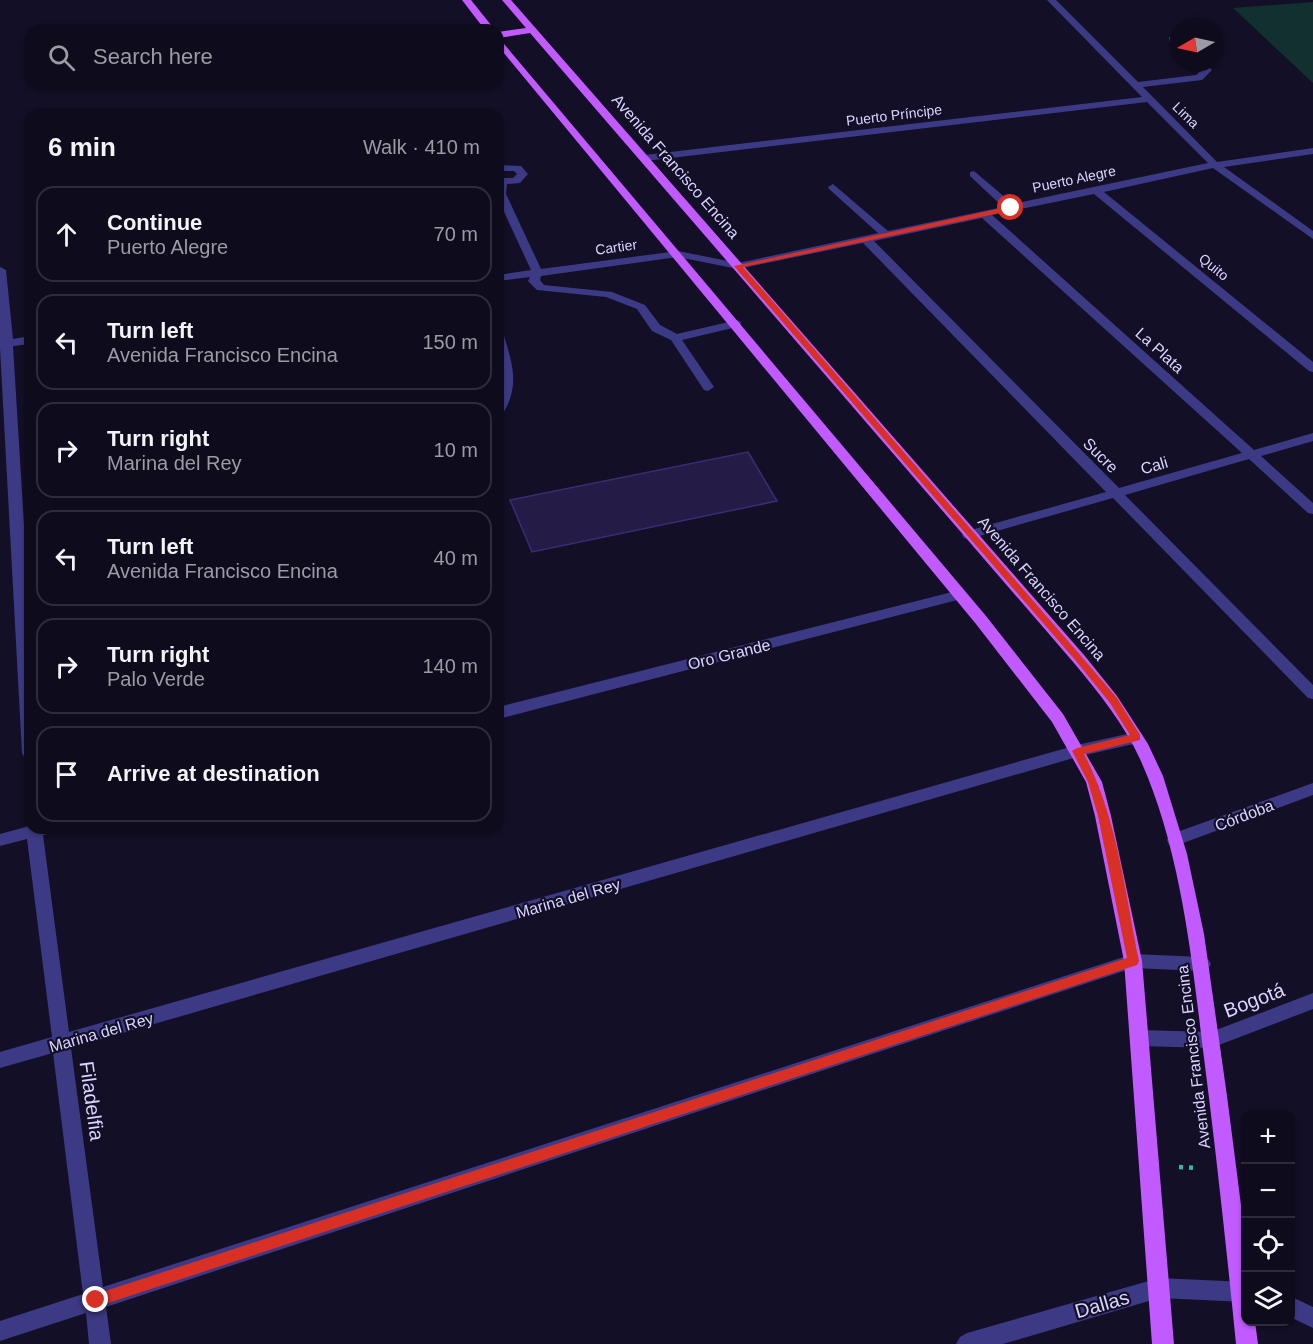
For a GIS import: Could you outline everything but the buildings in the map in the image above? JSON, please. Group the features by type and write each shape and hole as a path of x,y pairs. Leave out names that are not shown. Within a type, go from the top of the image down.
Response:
{"main road":[{"path":"466,0 485,24"},
{"name":"Avenida Francisco Encina","path":"506,0 1114,700 1136,738 1155,775 1175,840 1202,964 1241,1275"},
{"path":"504,34 531,30"},
{"path":"504,47 737,324 960,595 1058,718 1094,782 1133,961 1163,1344"},
{"name":"Avenida Francisco Encina","path":"1246,1326 1247,1344"}],"street":[{"name":"Lima","path":"1051,0 1215,165 1313,236"},
{"path":"1134,85 1199,78 1205,72"},
{"name":"Puerto Príncipe","path":"645,158 1147,99"},
{"name":"Puerto Alegre","path":"738,266 1215,165 1313,151"},
{"path":"504,168 517,168 523,174 516,181 504,182"},
{"path":"974,174 1011,208"},
{"path":"833,187 886,235"},
{"name":"Quito","path":"1096,190 1313,368"},
{"path":"504,200 537,272 534,281 541,288 608,294 641,307 656,328 675,338 708,387"},
{"name":"La Plata","path":"984,214 1313,510"},
{"name":"Sucre","path":"866,239 1313,694"},
{"name":"Cartier","path":"504,277 678,254 738,266"},
{"path":"0,270 24,659"},
{"path":"675,338 737,324"},
{"path":"4,344 24,341"},
{"path":"504,357 510,378 509,391 504,401"},
{"name":"Cali","path":"969,535 1313,437"},
{"name":"Oro Grande","path":"504,711 960,595"},
{"name":"Marina del Rey","path":"0,1060 1077,751 1136,738"},
{"name":"Córdoba","path":"1175,840 1313,789"},
{"path":"0,840 24,833"},
{"name":"Filadelfia","path":"39,834 62,1044 100,1344"},
{"path":"0,1331 1133,961 1202,964"},
{"name":"Bogotá","path":"1139,1038 1211,1040 1313,1001"},
{"name":"Dallas","path":"967,1344 1159,1288 1241,1291"},
{"path":"1295,1309 1313,1318"}],"green space":[{"path":"1313,2 1313,83 1233,8"}],"route":[{"path":"96,1300 1133,961 1094,782 1077,751 1136,738 1114,700 738,266 1011,208"}]}
